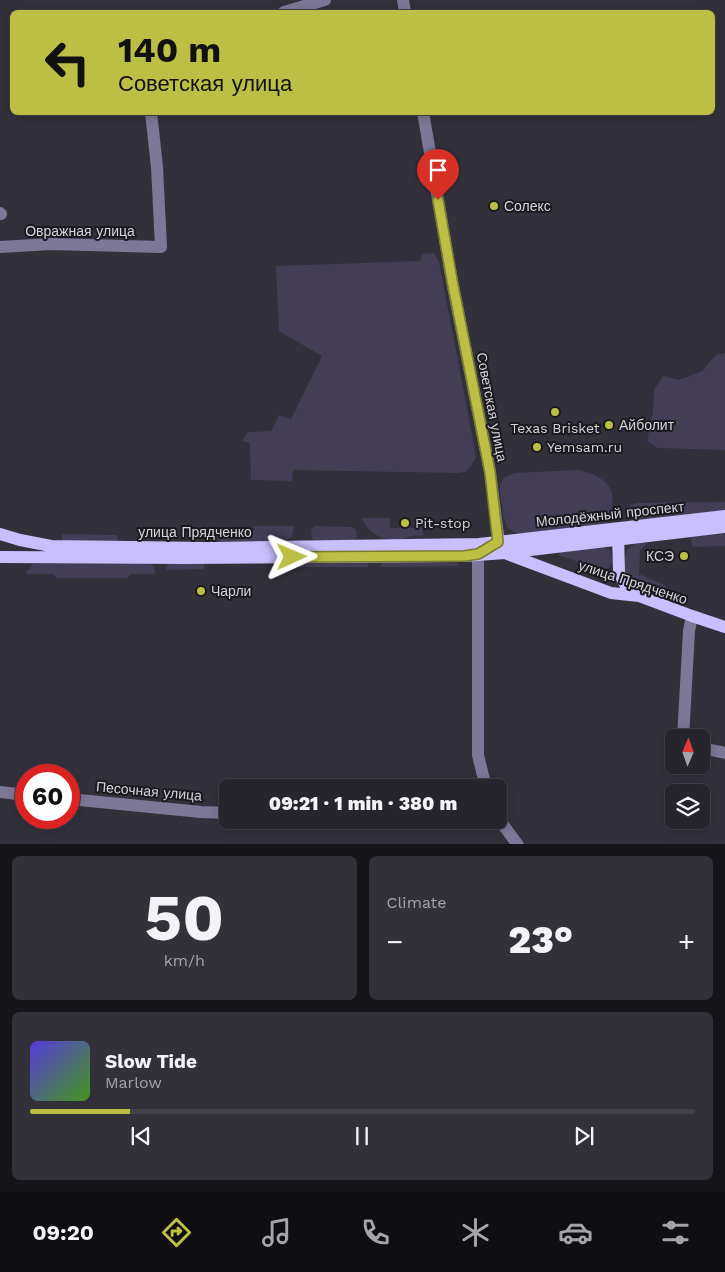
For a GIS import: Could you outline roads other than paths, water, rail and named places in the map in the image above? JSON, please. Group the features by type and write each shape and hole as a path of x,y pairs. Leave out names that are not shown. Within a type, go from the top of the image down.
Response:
{"main road":[{"name":"Молодёжный проспект","path":"618,534 725,516"},
{"name":"Молодёжный проспект","path":"502,547 618,534 725,527"},
{"name":"улица Прядченко","path":"0,534 51,546 165,553 454,556 478,554"},
{"path":"618,534 619,573 626,586 639,596"},
{"name":"улица Прядченко","path":"0,557 479,544 502,547 611,593 639,596 725,627"}],"street":[{"path":"291,10 325,0"},
{"name":"Овражная улица","path":"0,247 51,244 161,246 157,167 150,115"},
{"name":"Советская улица","path":"424,115 452,280 490,472 502,547"},
{"path":"484,779 478,755 478,554 502,547"},
{"path":"683,729 688,631 692,616"},
{"path":"710,750 725,753"},
{"path":"0,792 15,794"},
{"name":"Песочная улица","path":"80,800 219,813"},
{"path":"507,829 518,844"}],"place":[{"name":"Солекс","path":"494,206"},
{"name":"Texas Brisket","path":"555,412"},
{"name":"Айболит","path":"609,425"},
{"name":"Yemsam.ru","path":"537,447"},
{"name":"Pit-stop","path":"405,523"},
{"name":"КСЭ","path":"684,556"},
{"name":"Чарли","path":"201,591"}]}
